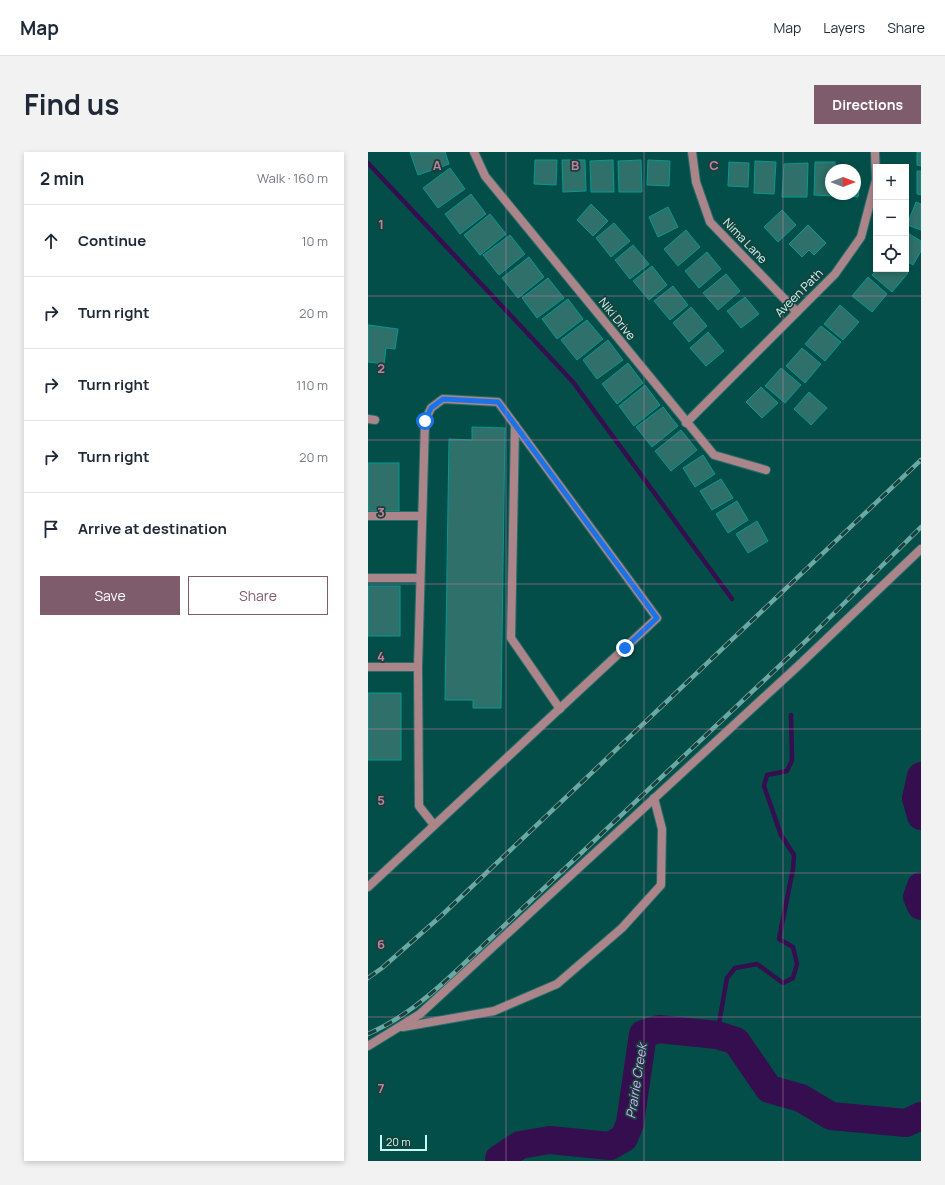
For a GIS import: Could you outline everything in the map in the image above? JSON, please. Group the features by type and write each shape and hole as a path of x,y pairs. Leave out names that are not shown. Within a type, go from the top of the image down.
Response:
{"street":[{"name":"Niki Drive","path":"474,152 485,176 686,423 714,455 766,470"},
{"name":"Nima Lane","path":"692,152 696,182 710,222 797,312"},
{"name":"Aveen Path","path":"686,423 835,274 861,237 876,180 875,152"},
{"path":"368,887 657,618 498,402 443,399 431,408 425,421 418,667 419,806 434,825"},
{"path":"515,425 511,638 560,709"},
{"path":"368,516 422,516"},
{"path":"368,1046 420,1014 804,660 921,549"},
{"path":"368,578 420,578"},
{"path":"368,667 418,667"},
{"path":"398,1028 494,1011 557,984 622,928 661,885 662,829 654,798"}],"building":[{"path":"410,152 445,152 449,164 418,175"},
{"path":"917,152 921,152 921,166 917,165"},
{"path":"535,160 557,160 556,185 534,184"},
{"path":"562,160 585,160 586,191 563,192"},
{"path":"613,160 614,192 591,192 590,161"},
{"path":"641,160 642,192 619,192 618,161"},
{"path":"648,160 670,161 669,186 647,185"},
{"path":"755,161 776,162 774,194 754,193"},
{"path":"729,162 749,163 748,187 728,186"},
{"path":"815,162 835,162 835,164 825,164 825,196 814,195"},
{"path":"808,163 807,197 782,197 784,164"},
{"path":"450,168 465,189 438,208 423,188"},
{"path":"917,171 921,171 921,195 917,194"},
{"path":"471,194 486,214 460,234 445,214"},
{"path":"916,202 921,204 921,230 909,226 909,220"},
{"path":"591,204 608,221 593,236 577,220"},
{"path":"668,207 678,227 658,237 649,217"},
{"path":"782,210 796,225 778,242 764,227"},
{"path":"490,214 506,234 480,255 464,235"},
{"path":"614,223 630,241 611,257 596,238"},
{"path":"808,225 826,243 814,255 809,250 802,257 789,244"},
{"path":"686,230 700,247 678,266 664,249"},
{"path":"909,234 921,241 921,251 913,265 909,263"},
{"path":"510,235 525,254 499,275 483,255"},
{"path":"633,245 649,264 630,279 615,260"},
{"path":"707,252 721,269 699,288 685,271"},
{"path":"529,257 544,277 518,298 502,278"},
{"path":"652,266 667,285 649,300 633,281"},
{"path":"875,272 908,273 892,292 872,275"},
{"path":"726,274 740,291 718,310 703,293"},
{"path":"868,277 887,294 872,312 852,296"},
{"path":"548,278 564,298 537,318 522,298"},
{"path":"673,286 688,305 670,320 654,301"},
{"path":"745,297 759,314 741,328 727,311"},
{"path":"568,299 583,319 557,339 542,319"},
{"path":"840,305 859,322 843,340 824,324"},
{"path":"691,307 707,326 689,342 673,323"},
{"path":"587,320 603,339 577,360 561,340"},
{"path":"368,325 398,329 395,349 386,348 384,364 368,362"},
{"path":"821,326 841,342 825,361 805,344"},
{"path":"708,332 724,351 706,366 690,348"},
{"path":"608,340 623,360 597,379 583,360"},
{"path":"802,348 821,364 805,383 786,366"},
{"path":"628,363 643,383 617,404 602,384"},
{"path":"781,368 801,385 785,403 765,386"},
{"path":"645,385 660,405 634,426 619,406"},
{"path":"761,387 778,403 762,418 746,402"},
{"path":"809,392 827,408 811,425 794,409"},
{"path":"663,407 678,426 652,447 636,427"},
{"path":"472,427 505,428 501,708 473,708 473,700 445,700 449,439 472,440"},
{"path":"681,430 697,450 671,471 655,451"},
{"path":"703,455 715,474 695,487 683,468"},
{"path":"368,463 399,463 399,511 368,511"},
{"path":"721,479 733,498 712,510 700,491"},
{"path":"737,501 748,520 728,533 716,514"},
{"path":"757,521 768,541 748,553 736,534"},
{"path":"368,586 400,586 400,636 368,636"},
{"path":"368,693 401,693 401,760 368,760"}],"waterway":[{"path":"368,163 573,382 732,599"},
{"path":"717,1035 727,978 735,968 757,964 783,983 793,978 797,964 793,947 779,939 793,869 794,855 781,835 764,786 767,775 787,771 792,760 791,715"},
{"name":"Prairie Creek","path":"921,776 916,798 921,816"},
{"name":"Prairie Creek","path":"921,886 917,897 921,906"},
{"name":"Prairie Creek","path":"499,1161 499,1159 520,1145 550,1140 610,1146 624,1138 630,1123 643,1034 659,1029 717,1035 736,1041 769,1089 801,1098 831,1116 906,1123 921,1116"}],"railway":[{"path":"368,978 382,968 441,916 921,460"},
{"path":"368,1034 413,1008 453,974 810,637 921,527"}],"route":[{"path":"425,421 431,408 443,399 498,402 657,618 625,648"}]}
